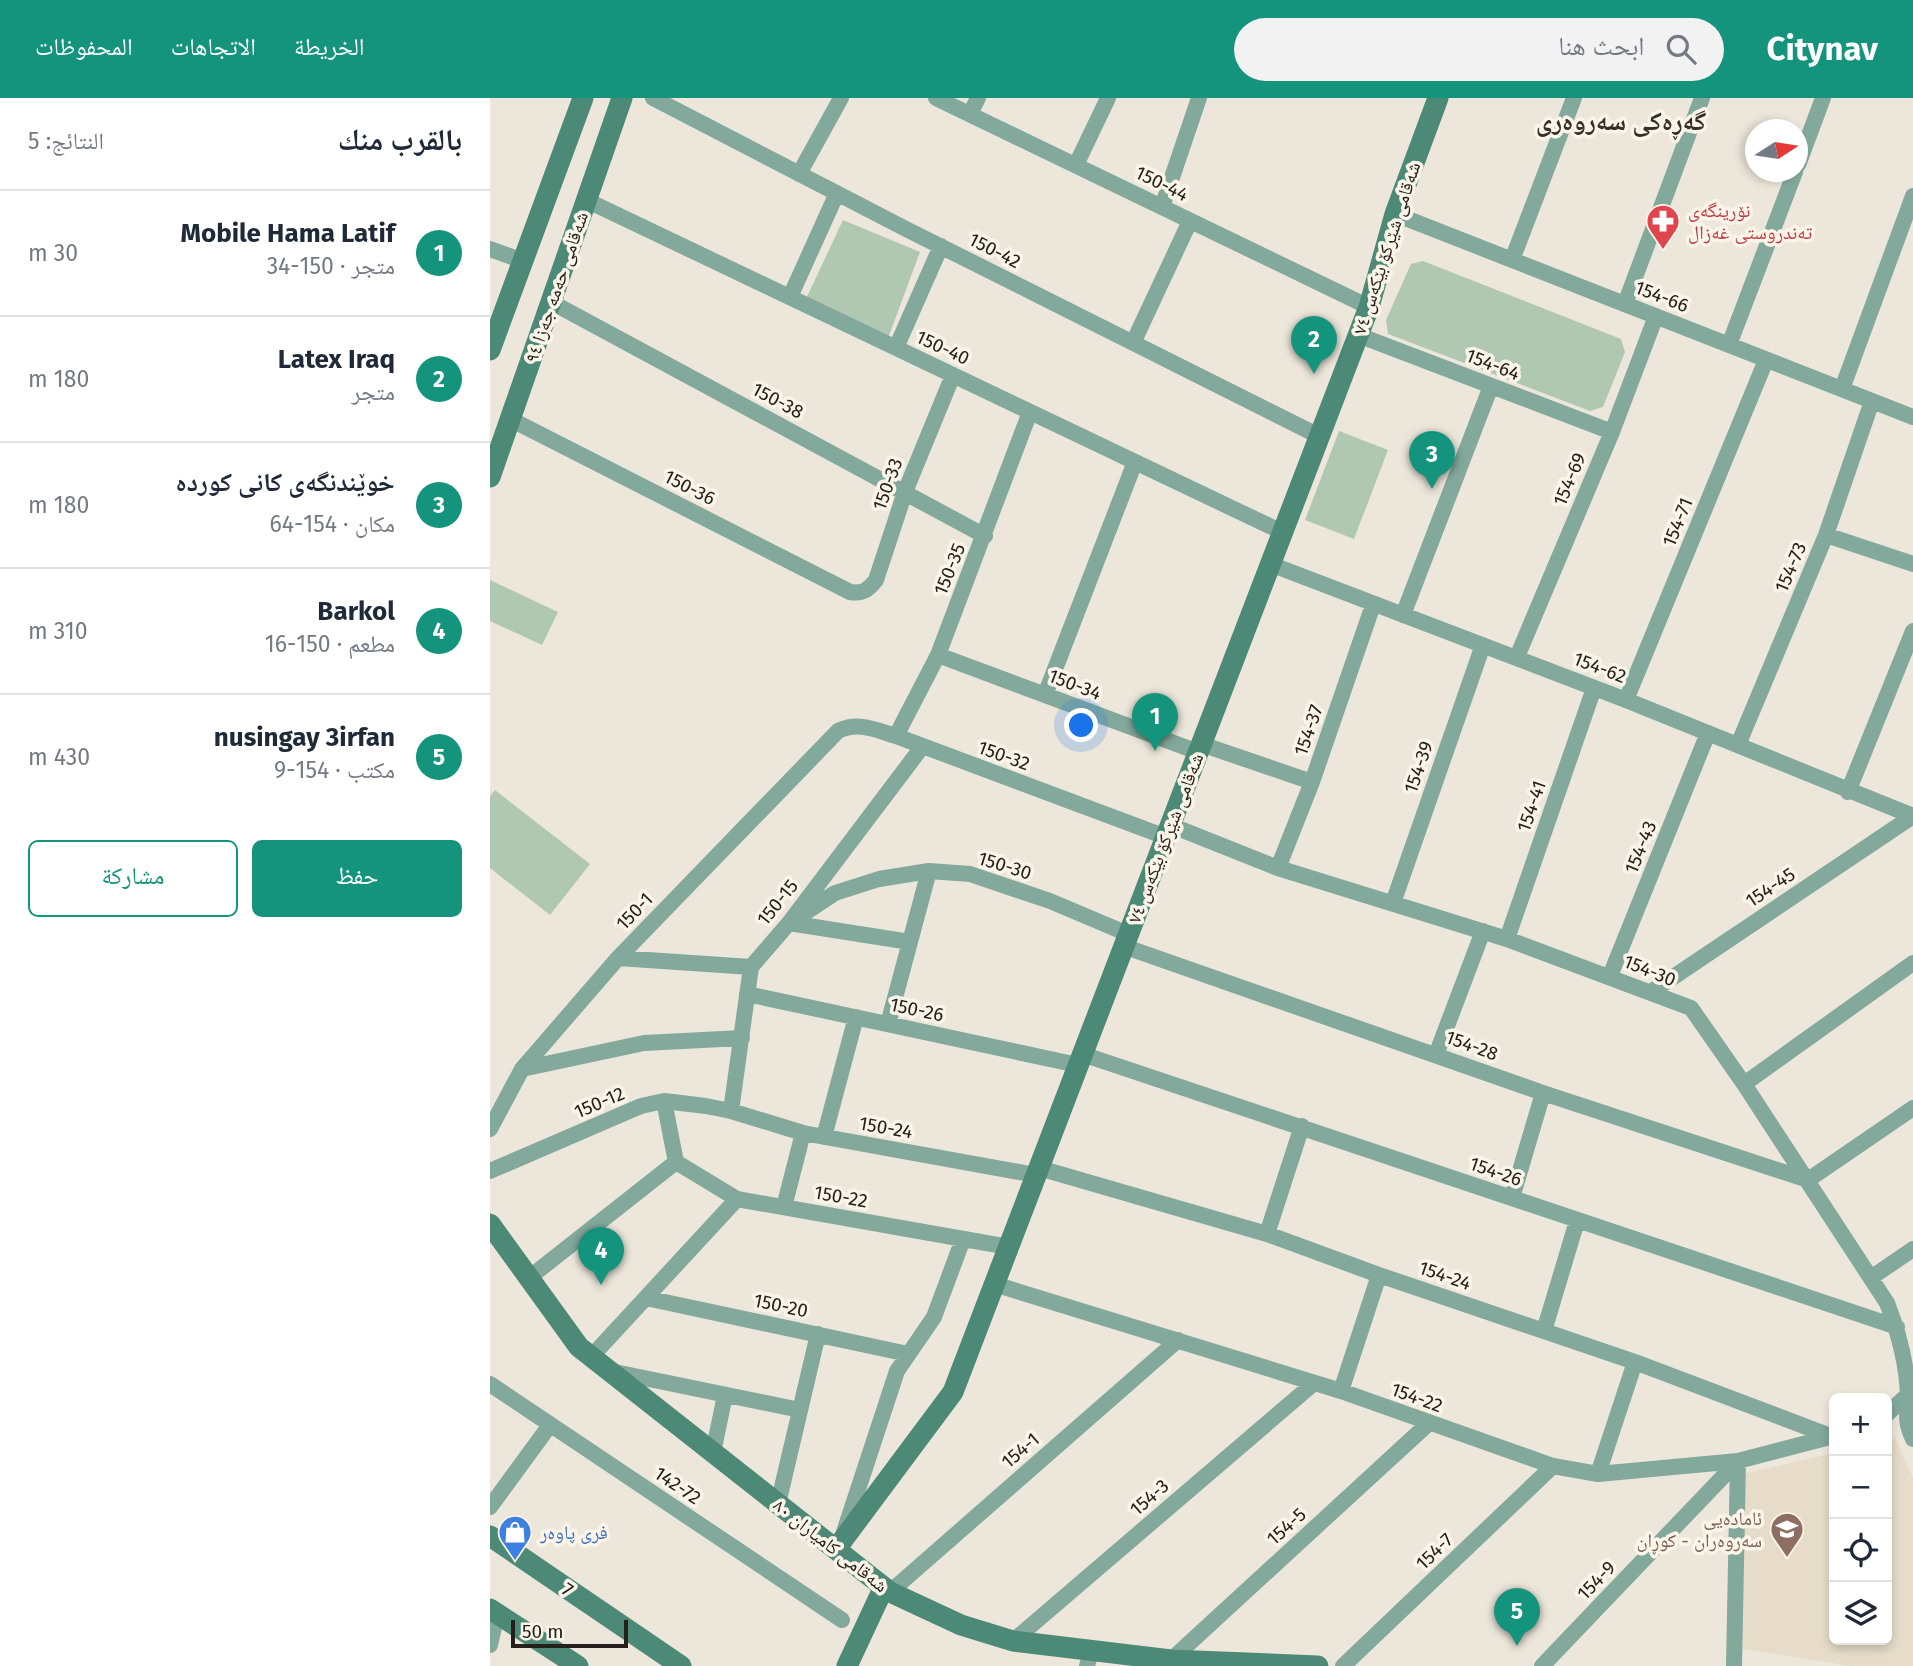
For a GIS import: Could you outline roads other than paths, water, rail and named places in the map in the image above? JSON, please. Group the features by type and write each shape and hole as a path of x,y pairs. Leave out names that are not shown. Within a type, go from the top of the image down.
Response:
{"street":[{"name":"شەقامی حەمە جەزا ٩٤","path":"490,350 583,98"},
{"name":"شەقامی حەمە جەزا ٩٤","path":"490,477 622,98"},
{"name":"150-42","path":"653,98 1319,436"},
{"path":"799,174 841,98"},
{"name":"150-44","path":"936,98 1369,307"},
{"path":"970,114 978,98"},
{"path":"1076,165 1108,98"},
{"path":"1162,207 1199,98"},
{"name":"شەقامی شێرکۆ بێکەس ٧٤","path":"839,1545 953,1392 1369,307 1395,214 1438,98"},
{"path":"1512,260 1574,98"},
{"path":"1625,304 1702,98"},
{"path":"1808,137 1823,98"},
{"path":"1729,345 1791,182"},
{"path":"790,298 837,193"},
{"path":"1842,389 1913,197"},
{"name":"150-40","path":"586,200 1282,532"},
{"name":"154-66","path":"1395,214 1913,417"},
{"path":"1133,343 1190,220"},
{"path":"896,348 941,246"},
{"path":"490,249 523,261"},
{"name":"150-38","path":"551,302 985,536"},
{"name":"154-69","path":"1517,657 1612,432 1656,316"},
{"name":"154-64","path":"1358,335 1612,432"},
{"name":"154-71","path":"1626,700 1766,359"},
{"name":"150-33","path":"850,592 864,593 876,580 905,492 953,375"},
{"path":"1403,615 1491,386"},
{"name":"154-73","path":"1738,745 1826,535 1872,401"},
{"name":"150-35","path":"896,736 938,655 1030,412"},
{"name":"150-36","path":"510,419 850,592"},
{"path":"1045,695 1135,462"},
{"path":"1826,535 1913,564"},
{"name":"154-62","path":"1270,564 1517,657 1913,816"},
{"name":"154-37","path":"1279,868 1312,782 1373,605"},
{"path":"1848,792 1913,631"},
{"name":"154-39","path":"1392,903 1483,645"},
{"name":"150-34","path":"938,655 1200,748 1312,782"},
{"name":"154-41","path":"1507,939 1594,688"},
{"name":"150-32","path":"830,739 838,731 862,726 1168,831"},
{"name":"154-43","path":"1610,976 1708,733"},
{"name":"150-1","path":"490,1129 522,1069 618,958 830,739"},
{"name":"150-15","path":"751,967 789,923 922,747"},
{"name":"154-45","path":"1651,992 1913,816"},
{"name":"154-30","path":"1168,831 1507,939 1691,1008 1808,1180 1887,1303 1896,1327 1911,1394 1906,1425 1913,1439"},
{"path":"888,1024 929,871"},
{"name":"150-30","path":"789,923 835,893 879,879 929,871 970,874 1050,901 1126,940"},
{"path":"789,923 910,942"},
{"path":"1436,1055 1483,931"},
{"name":"154-28","path":"1126,940 1543,1093 1808,1180"},
{"path":"618,958 751,967 731,1111"},
{"path":"1744,1084 1913,963"},
{"path":"1671,979 1691,1008"},
{"name":"150-26","path":"747,994 1080,1060"},
{"path":"824,1137 856,1017"},
{"path":"522,1069 644,1044 742,1038"},
{"name":"154-26","path":"1080,1060 1302,1126 1896,1327"},
{"path":"1511,1198 1543,1093"},
{"path":"530,1278 676,1162 664,1101"},
{"name":"150-12","path":"490,1171 641,1106 664,1101 731,1111"},
{"path":"1808,1180 1913,1108"},
{"name":"150-24","path":"731,1111 803,1133 1037,1171"},
{"path":"1267,1234 1302,1126"},
{"path":"784,1207 803,1133"},
{"name":"150-22","path":"676,1162 737,1199 1009,1247"},
{"name":"154-24","path":"1037,1171 1267,1234 1634,1362 1829,1435"},
{"path":"737,1199 646,1298 600,1364 725,1395 800,1410"},
{"path":"1544,1331 1577,1221"},
{"name":"شەقامی کامیاران ٨٠","path":"490,1224 579,1347 778,1504 839,1545 887,1590 961,1625 1013,1641 1089,1659 1318,1666"},
{"path":"839,1545 897,1371 934,1317 962,1239"},
{"path":"1872,1278 1913,1249"},
{"path":"1341,1391 1379,1275"},
{"name":"154-22","path":"994,1284 1341,1391 1553,1466 1598,1474 1738,1461 1829,1438"},
{"name":"150-20","path":"646,1298 908,1354"},
{"path":"778,1504 818,1334"},
{"name":"154-1","path":"887,1590 1178,1340"},
{"path":"1598,1474 1634,1362"},
{"name":"142-72","path":"490,1384 842,1620"},
{"name":"154-3","path":"1013,1641 1313,1384"},
{"path":"1892,1410 1911,1394"},
{"path":"713,1453 725,1395"},
{"name":"154-5","path":"1171,1660 1429,1423"},
{"path":"490,1507 550,1425"},
{"path":"1734,1666 1738,1461"},
{"name":"154-9","path":"1542,1666 1738,1461"},
{"name":"154-7","path":"1343,1666 1553,1466"},
{"name":"7","path":"490,1536 681,1666"},
{"path":"847,1666 887,1590"},
{"path":"490,1645 493,1611 578,1666"}],"place":[{"name":"نۆرینگەی تەندروستی غەزال","path":"1663,251"},
{"name":"Latex Iraq","path":"1314,374"},
{"name":"خوێندنگەی کانی کوردە","path":"1432,489"},
{"name":"Mobile Hama Latif","path":"1155,751"},
{"name":"Barkol","path":"601,1285"},
{"name":"ئامادەیی سەروەران - کوڕان","path":"1787,1559"},
{"name":"فری پاوەر","path":"515,1562"},
{"name":"nusingay 3irfan","path":"1517,1646"}],"district":[{"name":"گەڕەکی سەروەری","path":"1621,121"}]}
